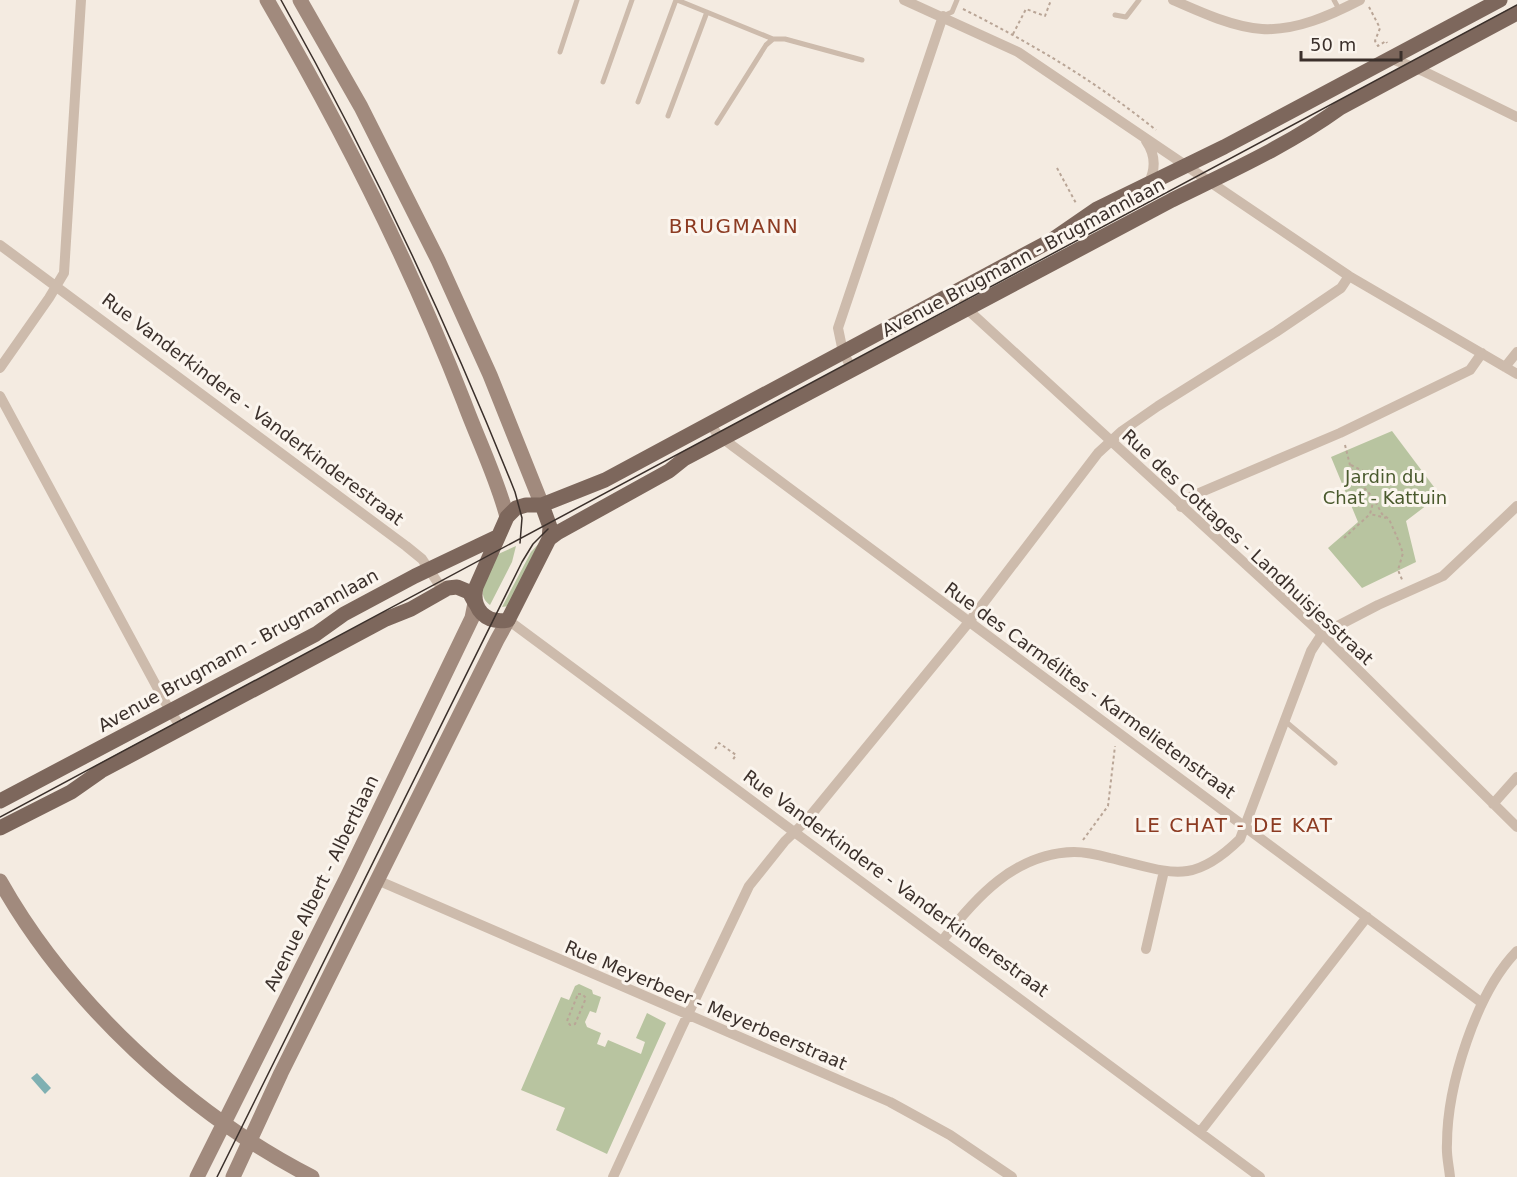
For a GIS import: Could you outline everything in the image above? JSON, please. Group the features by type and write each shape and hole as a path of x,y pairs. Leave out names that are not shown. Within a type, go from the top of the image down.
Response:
{"main road":[{"path":"267,0 343,138 405,265 450,365 507,517 478,581 474,595 475,603 478,611 487,618 508,620"},
{"path":"233,1177 377,880 549,539 550,527 490,375 438,260 361,107 300,0"},
{"name":"Avenue Brugmann - Brugmannlaan","path":"507,517 519,507 531,504 542,506 605,480 1052,240 1097,209 1224,147 1391,54 1500,0"},
{"name":"Avenue Brugmann - Brugmannlaan","path":"549,539 557,532 669,471 684,459 1210,182 1321,122 1340,108 1517,13"},
{"name":"Avenue Brugmann - Brugmannlaan","path":"0,801 316,634 353,609 497,537"},
{"name":"Rue Vanderkindere - Vanderkinderestraat","path":"448,588 457,587 469,592 475,603"},
{"path":"0,828 71,792 101,771 386,618 411,609 448,588"},
{"name":"Avenue Albert - Albertlaan","path":"197,1177 472,618 475,603"},
{"path":"0,881 18,913 89,1003 135,1051 199,1104 277,1158 312,1177"}],"street":[{"path":"0,368 64,273 81,0"},
{"path":"904,0 1018,51 1349,276 1517,374"},
{"path":"1173,0 1234,23 1263,29 1296,26 1340,11 1360,0"},
{"path":"852,369 843,352 838,328 943,16"},
{"path":"1391,54 1517,117"},
{"path":"1143,136 1151,149 1153,158 1152,176 1149,182"},
{"name":"Rue Vanderkindere - Vanderkinderestraat","path":"0,246 406,546 422,559 438,583 448,588"},
{"path":"613,1177 749,886 785,840 806,821 969,622 1098,453 1109,441 1158,406 1341,288 1349,276"},
{"name":"Rue des Cottages - Landhuisjesstraat","path":"958,290 967,309 1322,634 1517,827"},
{"path":"1505,366 1517,352"},
{"path":"1181,507 1192,496 1340,433 1470,370 1482,353"},
{"path":"0,396 181,728"},
{"name":"Rue des Carmélites - Karmelietenstraat","path":"710,423 723,439 1482,1003"},
{"path":"942,941 974,904 1006,874 1035,859 1074,852 1103,856 1176,874 1202,868 1221,858 1240,840 1311,651 1322,634 1378,605 1443,576 1517,506"},
{"name":"Rue Vanderkindere - Vanderkinderestraat","path":"508,620 1260,1177"},
{"path":"1493,804 1517,777"},
{"path":"1146,949 1164,871"},
{"name":"Rue Meyerbeer - Meyerbeerstraat","path":"377,880 890,1102 950,1135 1012,1177"},
{"path":"1200,1132 1366,917"},
{"path":"1450,1177 1446,1144 1454,1081 1489,987 1517,951"}],"lane":[{"path":"560,52 577,0"},
{"path":"603,82 632,0"},
{"path":"638,102 676,0 773,39 785,39 862,60"},
{"path":"943,16 952,12 957,0"},
{"path":"1115,15 1126,17 1139,0"},
{"path":"1334,0 1340,11"},
{"path":"668,116 706,12"},
{"path":"717,123 766,45 773,39"},
{"path":"1285,721 1335,763"}],"path":[{"path":"1014,34 1026,9 1045,16 1051,0"},
{"path":"1374,16 1380,28 1375,41 1378,45 1386,41 1391,54"},
{"path":"1057,168 1082,213"},
{"path":"1342,439 1350,464 1363,487 1374,499 1382,514 1389,519 1403,553 1398,570 1404,585"},
{"path":"1350,464 1363,471 1365,481 1363,487"},
{"path":"1344,538 1370,514 1374,499"},
{"path":"1370,514 1389,519"},
{"path":"1074,852 1108,806 1117,731"},
{"path":"715,749 719,743 736,755 732,761"},
{"path":"578,994 586,998 575,1024 569,1024 567,1021 578,994"}],"green space":[{"name":"Jardin du Chat - Kattuin","path":"1392,431 1440,495 1406,521 1416,562 1362,588 1328,548 1358,522 1331,457"},
{"path":"542,540 509,606 502,607 531,552"},
{"path":"516,546 512,562 490,605 483,594 487,574 496,555"},
{"path":"579,984 601,997 596,1013 590,1011 585,1022 587,1027 601,1033 597,1044 605,1047 608,1040 641,1054 645,1042 636,1038 647,1013 666,1023 607,1154 556,1130 565,1108 521,1090 561,997 569,1000 575,986"}],"water":[{"path":"37,1073 51,1088 45,1094 31,1078"}],"tram line":[{"path":"281,0 346,120 435,304 515,492 522,518 520,543"},
{"path":"0,817 1517,5"},
{"path":"217,1177 522,562 533,544 548,529"}],"district":[{"name":"BRUGMANN","path":"734,226"},
{"name":"LE CHAT - DE KAT","path":"1234,825"}]}
